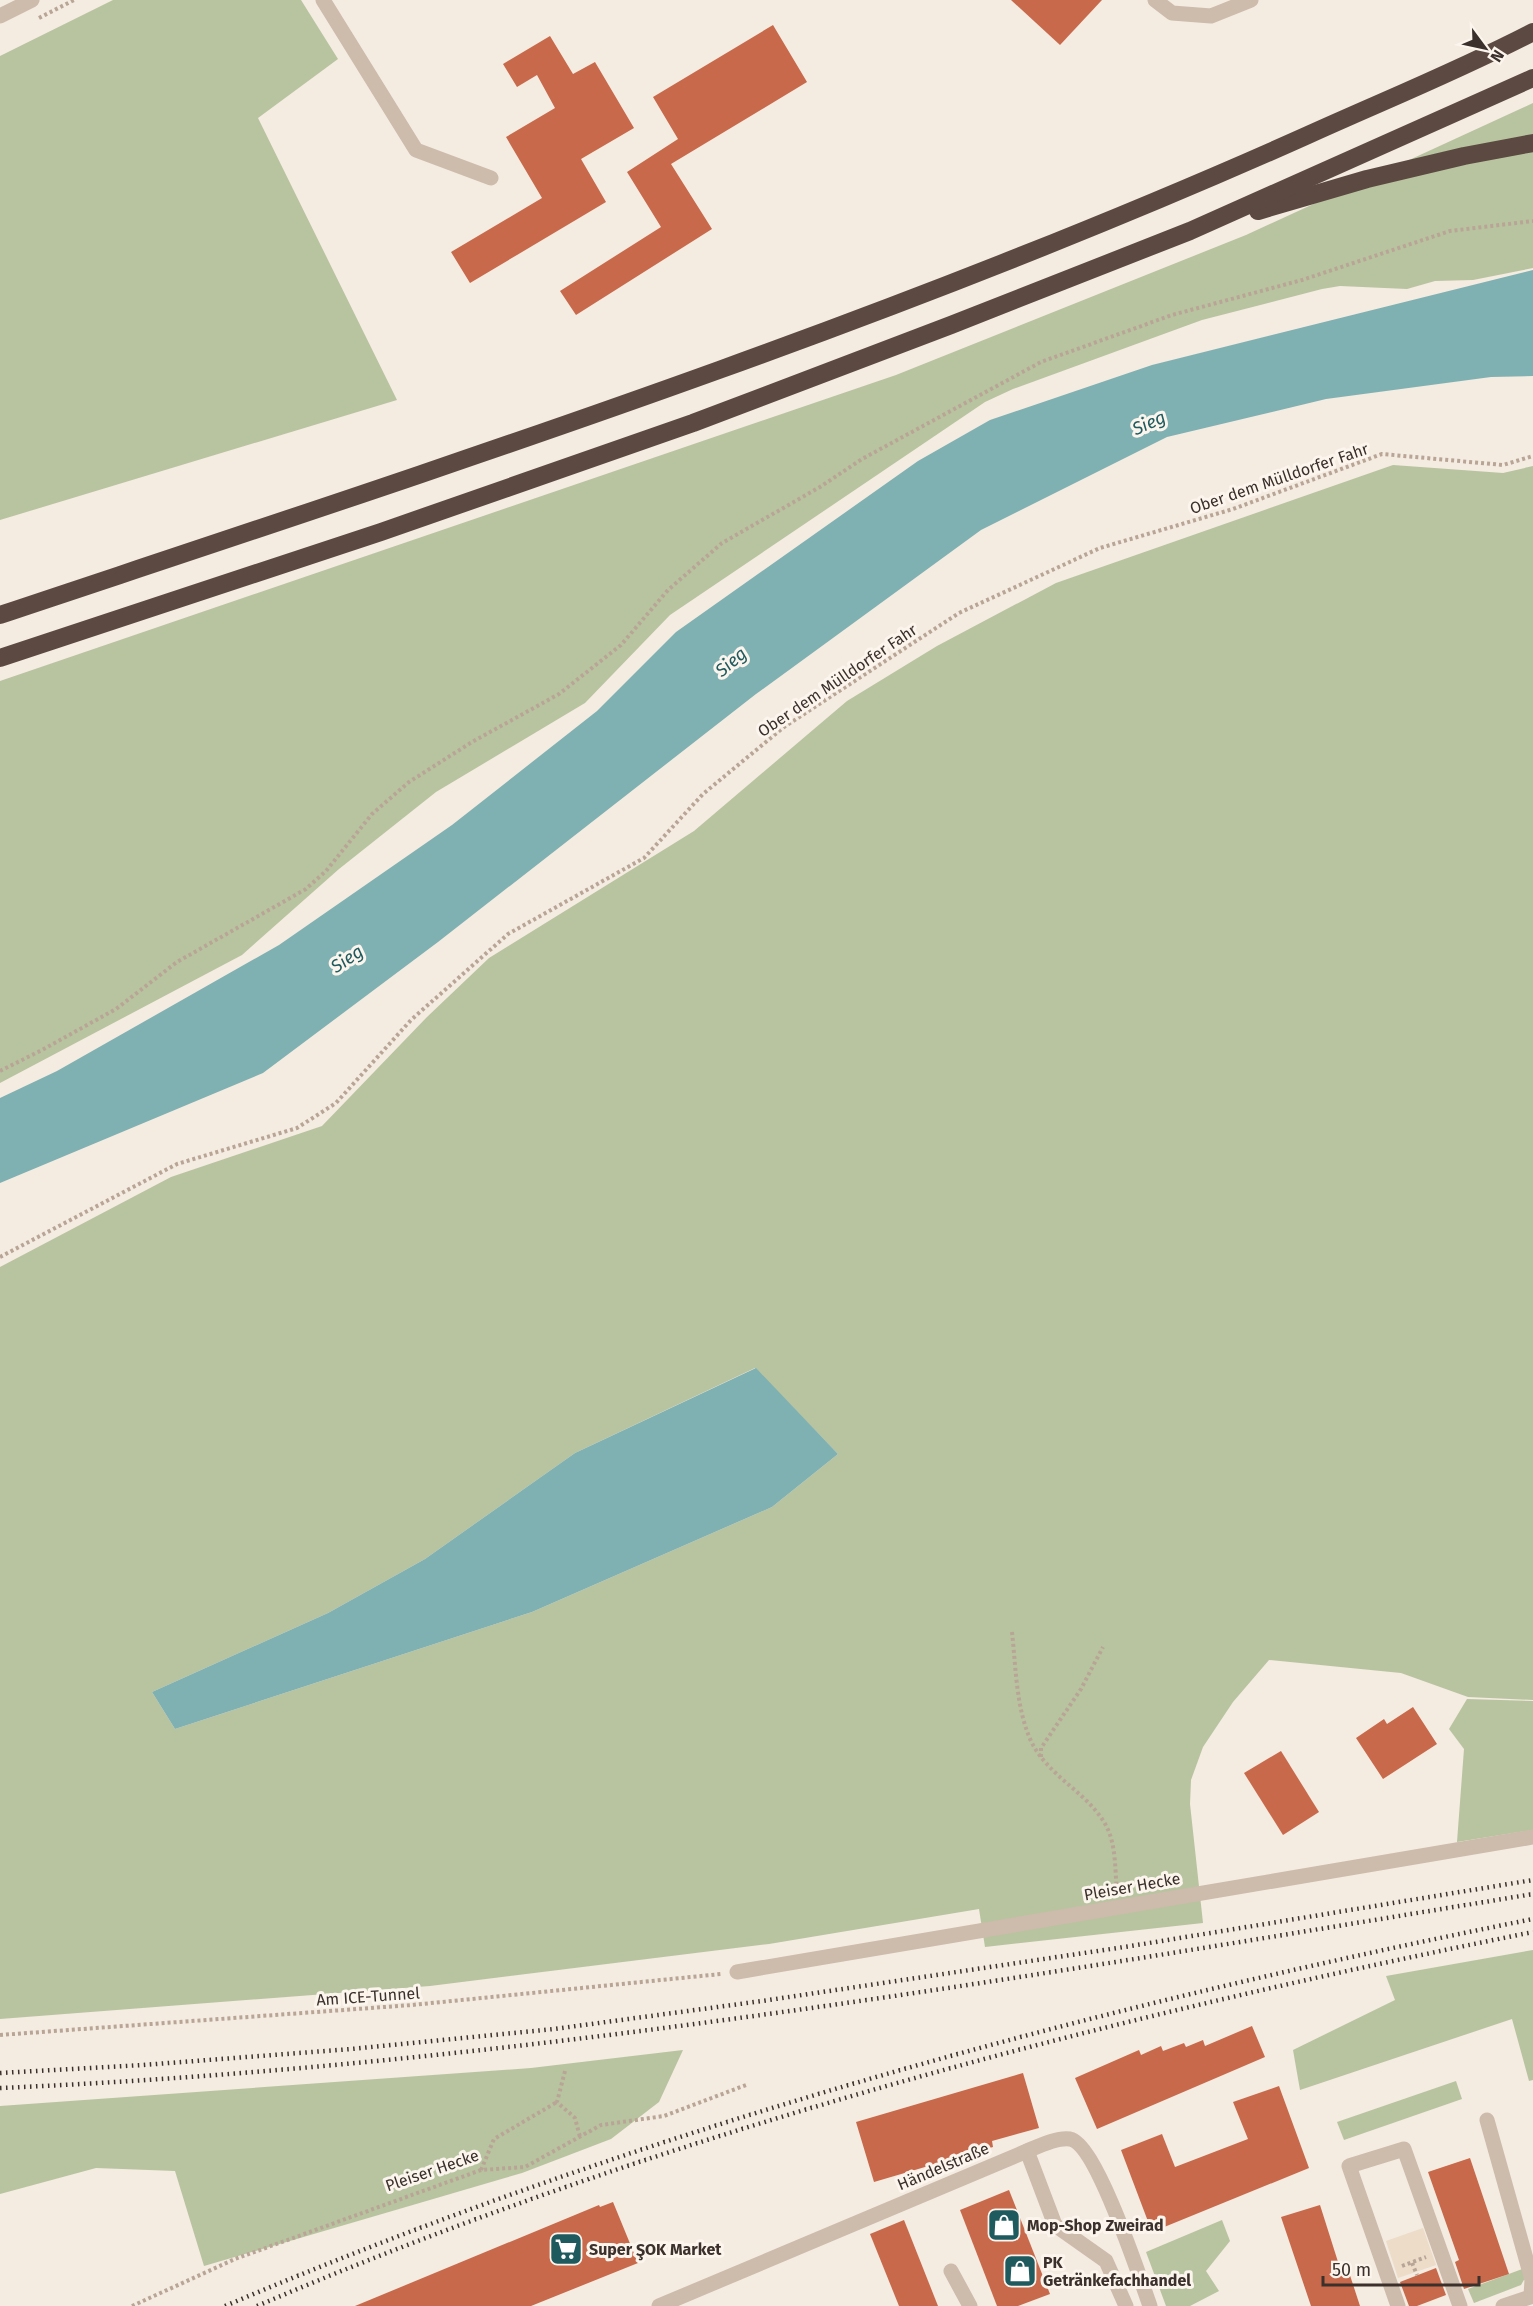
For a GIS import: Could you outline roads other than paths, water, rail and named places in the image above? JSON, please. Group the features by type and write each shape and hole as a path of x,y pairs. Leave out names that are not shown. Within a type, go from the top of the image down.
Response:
{"highway":[{"path":"0,615 369,492 933,292 1191,187 1533,32"},
{"path":"0,658 381,532 693,423 951,326 1190,231 1533,78"},
{"path":"1190,231 1367,179 1464,156 1533,144"}],"street":[{"path":"0,15 32,0"},
{"path":"323,0 416,150 491,178"},
{"path":"1155,0 1172,14 1211,16 1251,0"},
{"name":"Pleiser Hecke","path":"737,1972 1533,1837"},
{"path":"1486,2120 1532,2280 1532,2296 1503,2306"},
{"name":"Händelstraße","path":"659,2306 1026,2151 1060,2140 1071,2139 1079,2143 1086,2151 1100,2176 1150,2306"},
{"path":"1398,2306 1349,2166 1404,2149 1460,2306"},
{"path":"1026,2151 1055,2225 1106,2260 1126,2306"},
{"path":"951,2271 970,2306"}],"water":[{"name":"Sieg","path":"1533,270 1533,376 1491,377 1326,399 1167,437 981,530 756,694 438,942 263,1073 0,1183 0,1098 57,1071 279,945 452,825 597,711 676,632 918,461 990,420 1152,365"},
{"path":"756,1368 838,1454 772,1507 532,1612 175,1729 152,1692 328,1613 425,1559 575,1453"}],"railway":[{"path":"0,2073 351,2049 554,2029 762,2001 1131,1946 1533,1880"},
{"path":"0,2088 193,2077 385,2060 577,2039 960,1986 1533,1894"},
{"path":"225,2306 383,2242 544,2183 706,2129 869,2079 1199,1992 1533,1919"},
{"path":"257,2306 411,2244 567,2186 726,2134 885,2086 1208,2003 1533,1932"}],"place":[{"name":"Mop-Shop Zweirad","path":"1004,2225"},
{"name":"Super ŞOK Market","path":"566,2249"},
{"name":"PK Getränkefachhandel","path":"1020,2271"}]}
